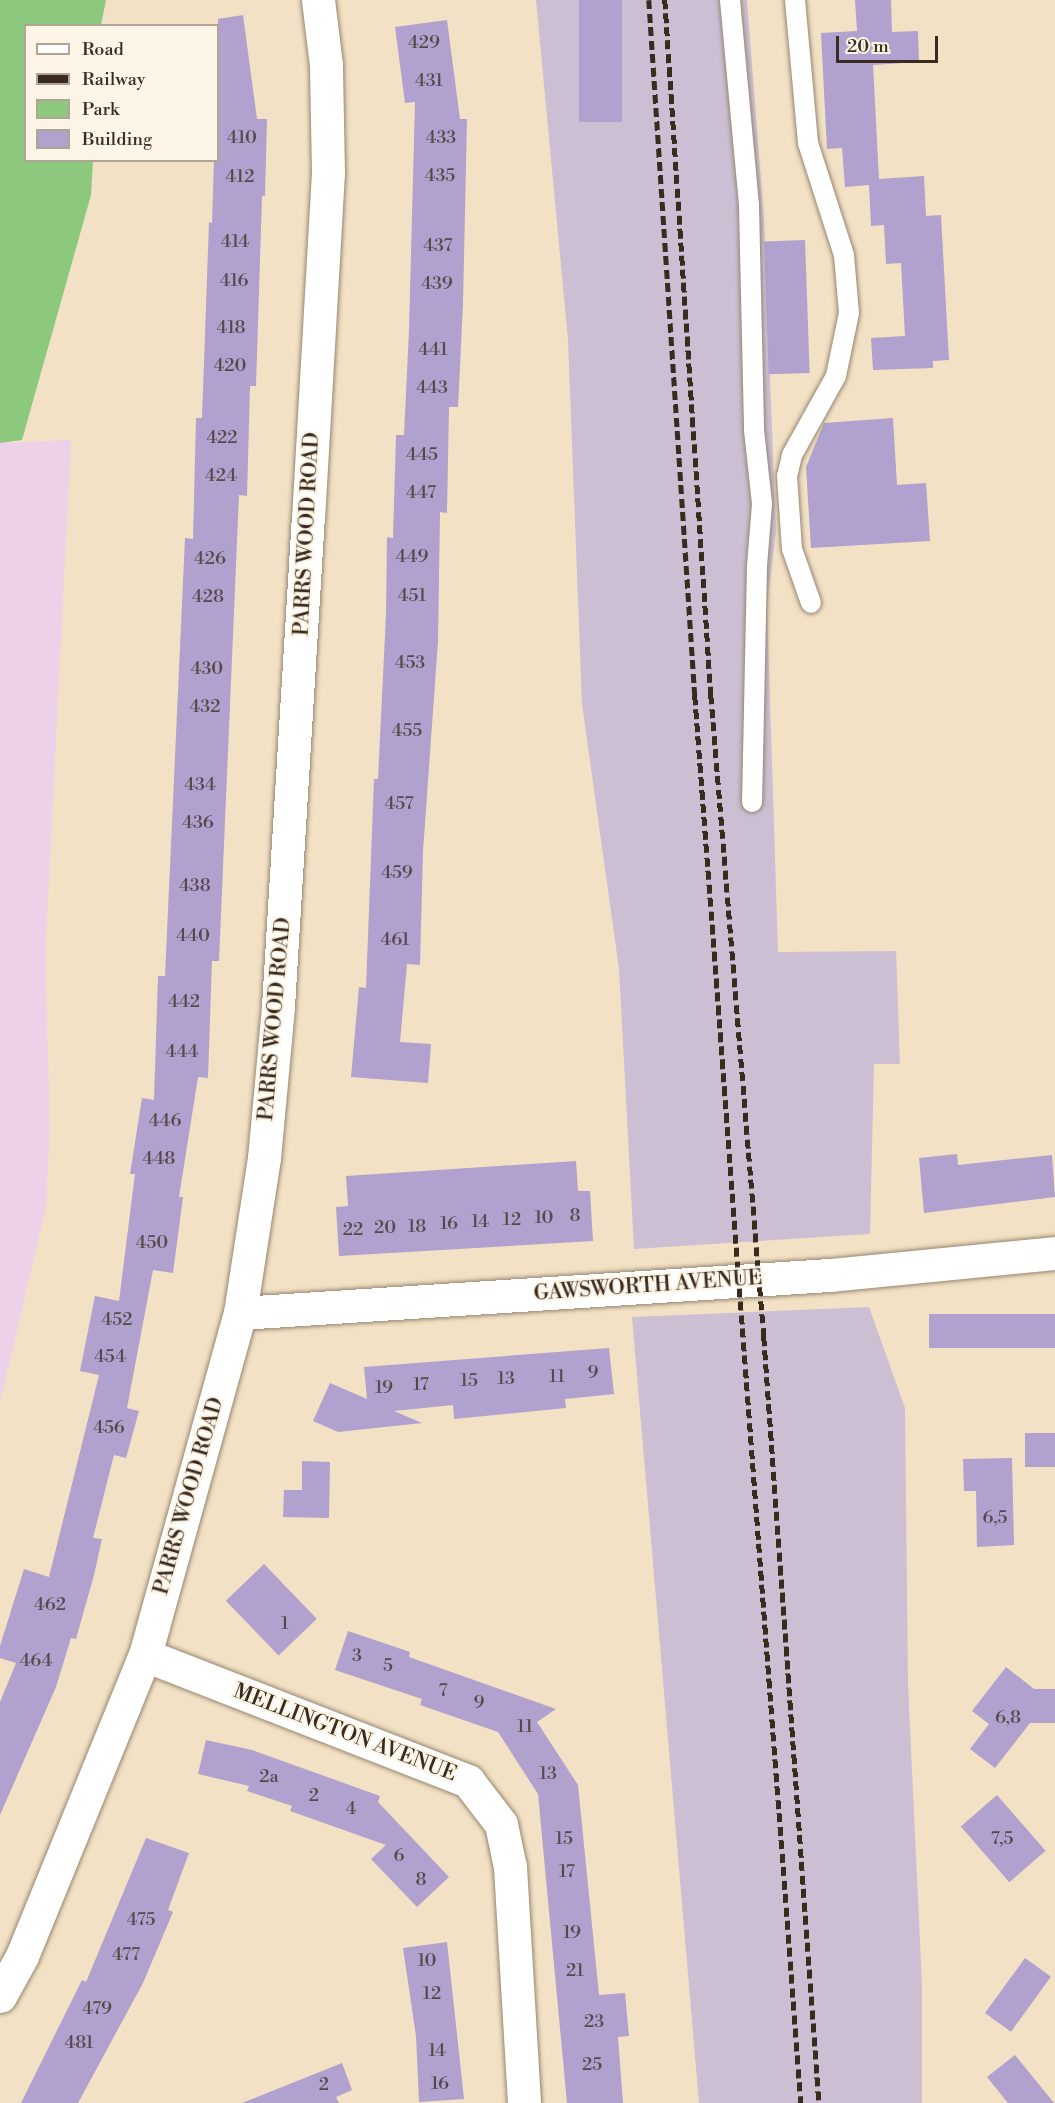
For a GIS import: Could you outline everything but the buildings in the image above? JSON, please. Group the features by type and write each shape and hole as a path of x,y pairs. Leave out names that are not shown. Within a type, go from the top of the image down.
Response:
{"street":[{"name":"PARRS WOOD ROAD","path":"0,1996 22,1956 145,1655 240,1313 264,1158 278,1006 306,555 328,172 326,65 318,0"},
{"name":"GAWSWORTH AVENUE","path":"240,1313 830,1275 1055,1253"},
{"name":"MELLINGTON AVENUE","path":"145,1655 468,1781 501,1824 510,1867 524,2103"}],"lane":[{"path":"730,0 749,206 754,430 762,504 757,566 752,802"},
{"path":"795,0 808,143 844,255 849,313 836,376 792,455 787,476 792,549 811,603"}],"shaded area":[{"path":"536,0 747,0 764,221 776,532 767,605 778,952 896,951 900,1064 874,1064 870,1234 634,1249 619,969 582,704 568,340"},
{"path":"71,440 45,959 50,1125 46,1207 0,1403 0,443"},
{"path":"869,1307 905,1408 908,1684 922,1985 922,2103 699,2103 632,1317"}],"green space":[{"path":"0,0 106,0 101,24 24,24 24,162 93,162 91,195 22,440 0,443"}],"railway":[{"path":"649,0 695,696 801,2103"},
{"path":"665,0 711,695 764,1337 819,2103"}]}
